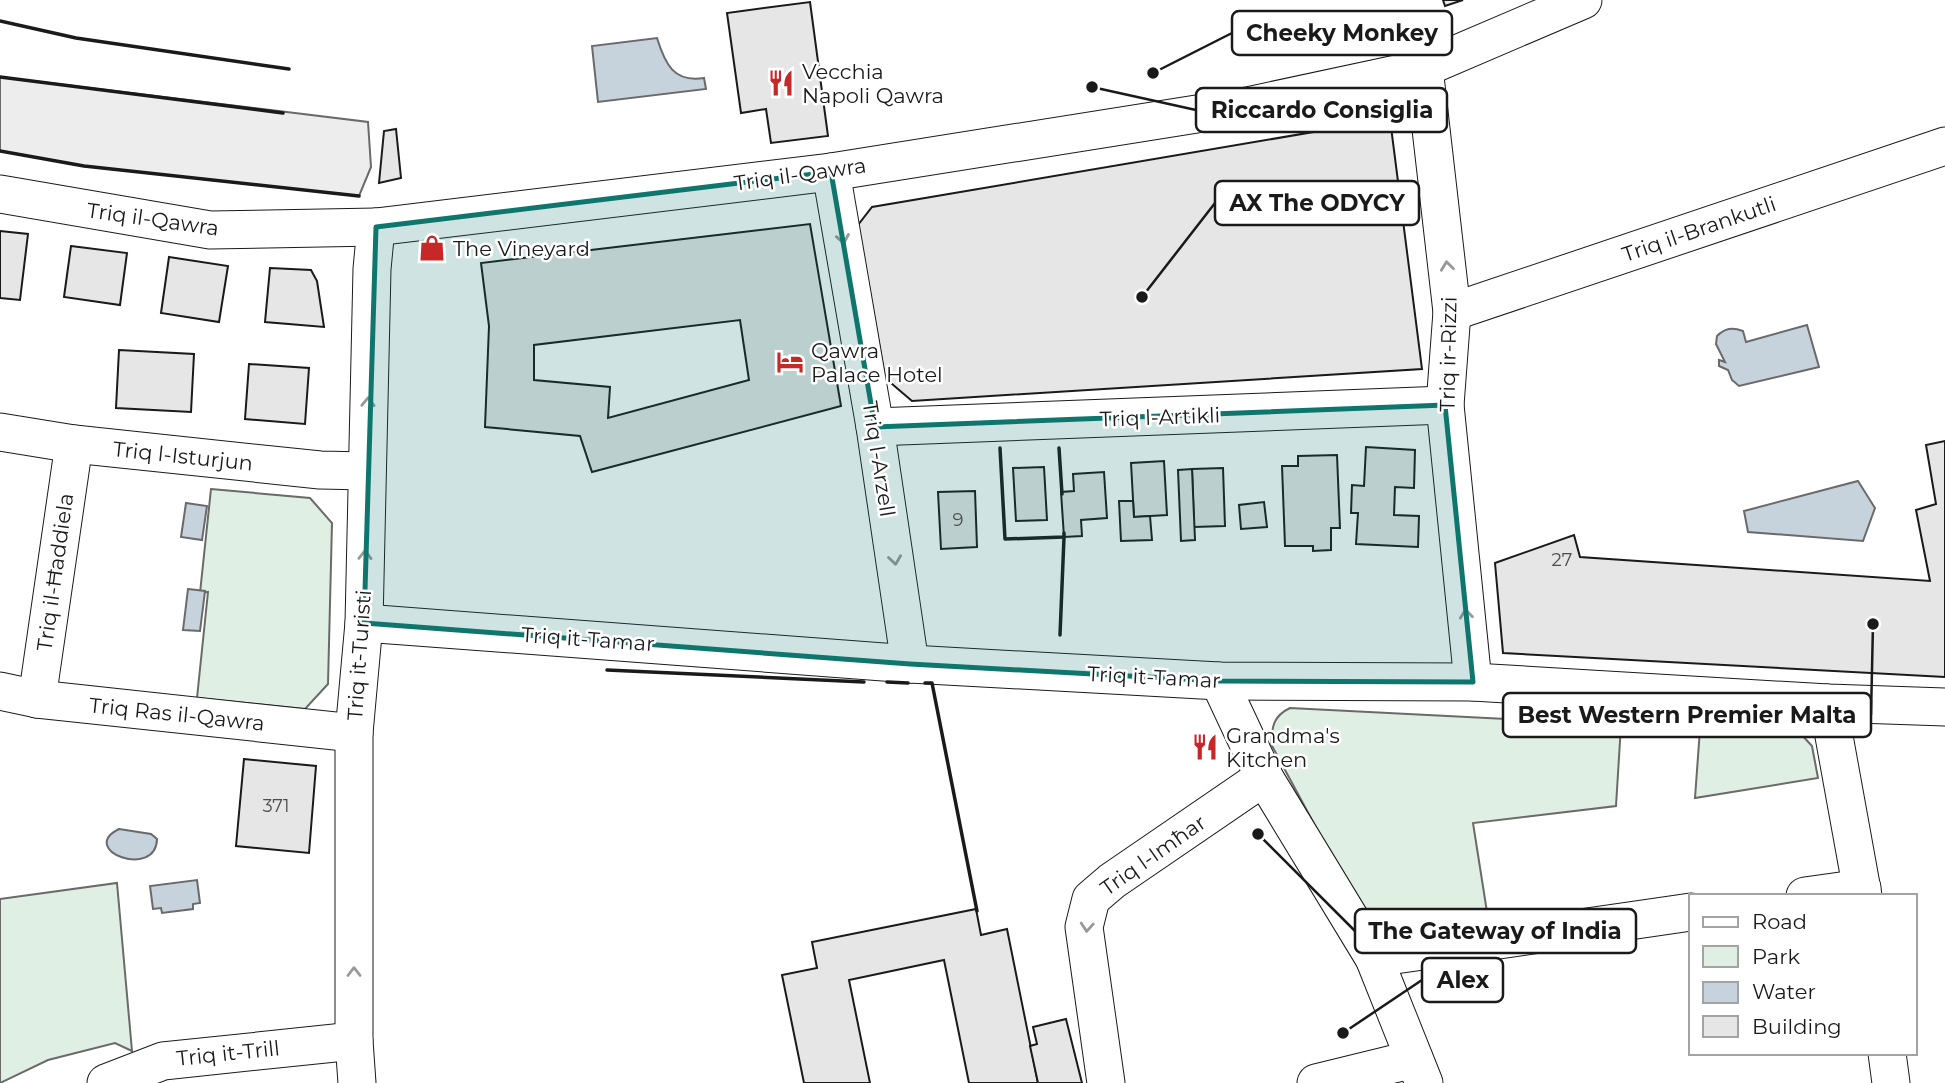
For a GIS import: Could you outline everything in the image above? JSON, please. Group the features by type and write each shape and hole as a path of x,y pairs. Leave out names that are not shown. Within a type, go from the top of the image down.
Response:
{"street":[{"name":"Triq il-Qawra","path":"0,194 210,230 376,227 831,172 1247,106 1424,68 1583,0"},
{"name":"Triq ir-Rizzi","path":"1424,68 1452,312 1445,405 1473,682"},
{"name":"Triq il-Brankutli","path":"1452,312 1945,146"},
{"name":"Triq l-Arzell","path":"831,172 875,427 910,664"},
{"name":"Triq it-Turisti","path":"357,1083 354,1041 354,733 364,623 372,269 376,227"},
{"name":"Triq l-Artikli","path":"875,427 1445,405"},
{"name":"Triq l-Isturjun","path":"0,432 74,444 320,470 367,471"},
{"name":"Triq il-Ħaddiela","path":"37,699 74,444"},
{"name":"Triq it-Tamar","path":"364,623 910,664 1220,681 1473,682 1828,703 1945,707"},
{"path":"1220,681 1264,777 1374,958 1419,1071 1316,1083"},
{"name":"Triq Ras il-Qawra","path":"0,691 37,699 354,733"},
{"path":"1828,703 1862,892 1834,894"},
{"name":"Triq l-Imħar","path":"1106,1083 1084,927 1091,899 1112,881 1264,777"},
{"path":"1374,958 1689,912"},
{"name":"Triq it-Trill","path":"106,1083 163,1061 354,1041"},
{"path":"1887,1055 1891,1083"}],"highlighted area":[{"path":"831,172 875,427 1445,405 1473,682 1219,681 910,664 364,623 376,227"}],"green space":[{"path":"211,489 310,498 332,523 328,684 305,709 197,698 208,592 200,593"},
{"path":"1290,708 1621,725 1616,806 1473,823 1490,931 1388,943 1372,931 1271,744 1274,723"},
{"path":"1700,729 1801,734 1812,746 1818,778 1695,798"},
{"path":"117,883 132,1051 115,1043 48,1060 0,1083 0,899"}],"shaded area":[{"path":"0,77 368,122 371,167 359,196 84,166 0,151"}],"water":[{"path":"657,38 672,70 685,78 704,78 706,89 598,102 592,46"},
{"path":"1807,325 1819,367 1739,386 1732,380 1728,370 1719,366 1719,360 1725,362 1716,344 1717,336 1726,330 1743,331 1746,342"},
{"path":"1858,481 1875,508 1863,541 1748,532 1744,511"},
{"path":"186,503 207,506 202,540 181,537"},
{"path":"188,589 205,591 200,631 183,630"},
{"path":"119,829 151,834 157,839 153,851 145,858 133,859 112,852 107,845 109,837"},
{"path":"197,880 200,903 193,904 193,909 162,913 161,908 153,909 150,886"}],"building":[{"path":"1443,0 1463,0 1445,6"},
{"path":"810,2 828,136 771,143 766,109 741,113 727,13"},
{"path":"1390,119 1422,369 912,401 885,378 858,225 872,207"},
{"path":"396,129 401,178 379,183 384,131"},
{"name":"Qawra Palace Hotel","path":"810,224 841,406 592,472 580,436 485,427 489,326 481,263","holes":["740,320 749,380 608,418 610,387 534,380 534,345"]},
{"path":"0,231 28,234 20,300 0,298"},
{"path":"71,246 127,253 120,305 64,297"},
{"path":"169,257 228,266 219,322 161,313"},
{"path":"270,268 311,270 317,281 324,327 265,322"},
{"path":"119,350 194,354 191,412 116,408"},
{"path":"249,364 309,368 305,424 245,419"},
{"path":"1945,441 1945,677 1503,653 1495,563 1574,535 1580,557 1930,581 1916,510 1936,504 1926,445"},
{"path":"1366,447 1415,450 1414,488 1395,487 1394,515 1419,516 1418,547 1356,544 1358,513 1351,513 1352,485 1364,486"},
{"path":"1337,455 1340,528 1331,528 1331,550 1313,551 1313,546 1285,546 1282,466 1298,466 1298,456"},
{"path":"1164,461 1167,515 1134,517 1131,463"},
{"path":"1044,467 1047,520 1016,521 1013,468"},
{"path":"1223,468 1225,526 1194,527 1192,469"},
{"path":"1192,469 1195,540 1181,541 1178,470"},
{"path":"1104,472 1107,518 1081,520 1082,536 1064,537 1061,492 1074,491 1073,474"},
{"path":"975,491 977,547 941,549 938,492"},
{"path":"1119,501 1133,501 1134,517 1150,516 1152,540 1121,541"},
{"path":"1264,502 1267,527 1241,529 1239,505"},
{"path":"244,759 316,766 309,853 236,846"},
{"path":"976,909 981,935 1007,929 1038,1083 969,1083 944,960 849,980 870,1083 804,1083 782,975 817,968 812,942"},
{"path":"1066,1019 1082,1083 1038,1083 1030,1046 1037,1044 1033,1027"}],"wall":[{"path":"0,21 76,38 289,69"},
{"path":"0,77 283,113"},
{"path":"0,151 84,166 359,196"},
{"path":"1000,448 1005,539 1064,537 1064,533"},
{"path":"1059,448 1062,494"},
{"path":"1060,635 1064,537"},
{"path":"607,670 864,682"},
{"path":"887,682 908,683"},
{"path":"925,683 932,683 977,911"}],"place":[{"name":"Cheeky Monkey","path":"1153,73"},
{"name":"Vecchia Napoli Qawra","path":"781,83"},
{"name":"Riccardo Consiglia","path":"1092,87"},
{"name":"The Vineyard","path":"432,248"},
{"name":"AX The ODYCY","path":"1142,297"},
{"name":"Qawra Palace Hotel","path":"790,362"},
{"name":"Best Western Premier Malta","path":"1873,624"},
{"name":"Grandma's Kitchen","path":"1205,747"},
{"name":"The Gateway of India","path":"1258,834"},
{"name":"Alex","path":"1343,1033"}]}
